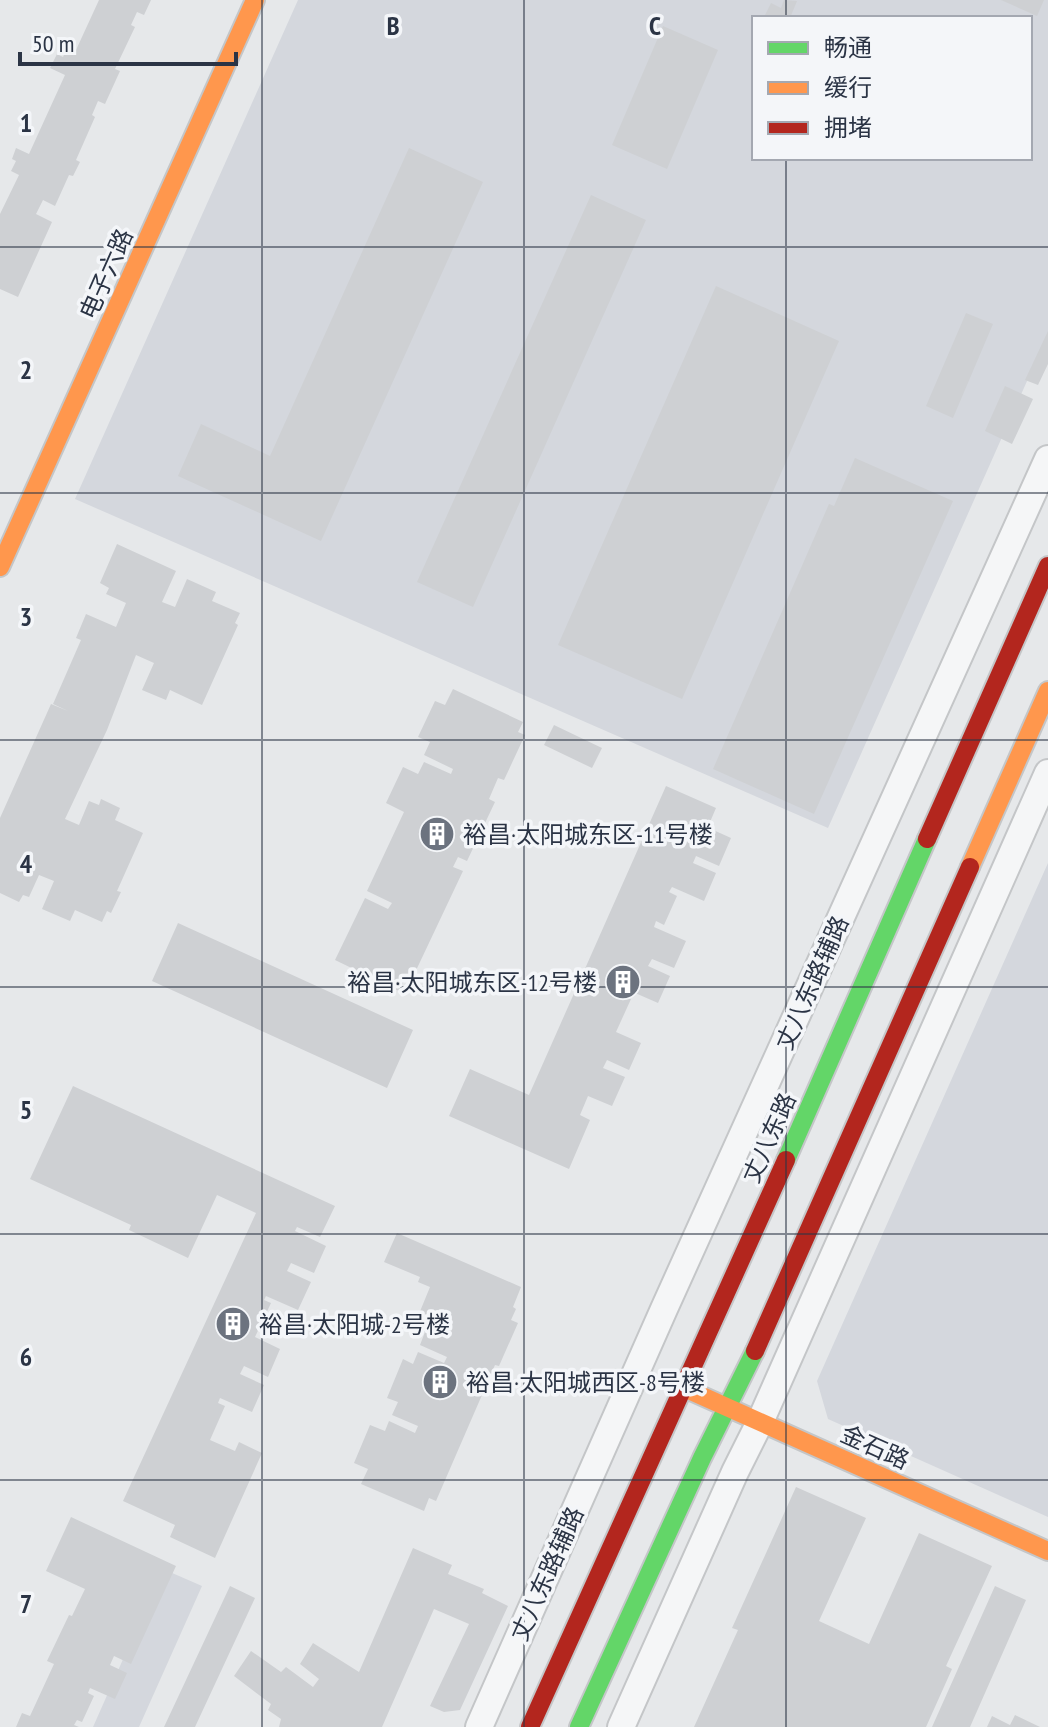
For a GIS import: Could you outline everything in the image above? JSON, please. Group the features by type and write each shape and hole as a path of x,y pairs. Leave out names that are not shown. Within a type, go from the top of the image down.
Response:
{"main road":[{"name":"电子六路","path":"0,567 255,0"},
{"name":"丈八东路","path":"530,1727 711,1329 1048,566"},
{"path":"579,1727 768,1322 1048,691"},
{"name":"金石路","path":"682,1387 1048,1551"}],"street":[{"name":"丈八东路辅路","path":"479,1727 1048,459"},
{"path":"621,1727 1048,773"}],"shaded area":[{"path":"298,0 1048,0 1048,334 828,828 75,499"},
{"path":"1048,863 1048,1517 828,1419 817,1381"},
{"path":"163,1569 202,1586 139,1727 93,1727"}],"building":[{"path":"99,0 151,0 144,15 137,12 131,25 135,27 115,69 120,71 105,104 98,101 73,176 69,175 55,206 43,200 36,214 52,222 18,297 0,289 0,214 19,175 11,171 16,161 12,159 16,148 29,154 65,75 50,68 57,54 63,57 68,46 76,50"},
{"path":"784,0 797,1 791,16 765,15 771,3 781,8"},
{"path":"1001,0 1044,0 1037,16"},
{"path":"663,26 718,50 667,169 612,145"},
{"path":"409,148 483,182 321,541 178,476 201,424 270,456"},
{"path":"591,195 646,220 473,607 417,582"},
{"path":"716,286 839,341 682,699 558,645"},
{"path":"966,313 993,324 953,418 926,406"},
{"path":"1048,331 1048,364 1038,385 1025,380"},
{"path":"1005,386 1033,399 1012,444 985,431"},
{"path":"855,458 953,501 814,814 713,769 829,504 834,506"},
{"path":"117,544 176,571 162,602 175,607 187,579 216,592 212,601 240,613 235,623 238,625 202,705 170,690 166,700 142,690 154,663 136,655 107,730 65,819 79,825 89,801 99,805 101,799 120,808 115,820 143,833 117,891 121,892 111,913 107,911 102,922 75,910 70,921 42,909 54,881 39,875 29,897 23,895 19,902 0,893 0,818 51,704 68,711 53,704 81,640 76,638 86,614 116,627 126,603 106,594 109,588 100,583"},
{"name":"裕昌·太阳城东区-11号楼","path":"453,689 523,722 518,732 525,735 504,780 498,778 489,799 495,802 467,861 458,857 453,867 463,871 411,981 405,979 399,991 335,960 365,898 388,909 392,903 367,891 404,812 386,803 403,767 418,774 424,762 451,774 453,769 424,755 430,742 418,737 435,701 445,705"},
{"path":"554,725 602,748 592,768 544,745"},
{"name":"裕昌·太阳城东区-12号楼","path":"666,786 716,808 710,822 702,819 700,824 731,838 719,866 696,856 693,863 716,873 704,901 672,887 669,892 677,896 664,925 656,921 654,927 686,941 674,968 652,959 648,966 670,976 658,1003 626,989 623,995 631,999 616,1032 641,1043 629,1070 607,1060 603,1068 625,1077 612,1106 588,1096 580,1115 590,1120 569,1169 449,1116 470,1069 529,1095"},
{"path":"178,923 413,1030 387,1088 152,981"},
{"name":"裕昌·太阳城-2号楼","path":"73,1086 335,1206 320,1237 297,1227 295,1231 326,1246 314,1273 291,1263 287,1271 311,1282 298,1310 266,1296 264,1300 271,1303 255,1337 280,1349 268,1377 244,1366 240,1374 264,1385 252,1412 220,1398 218,1403 225,1406 210,1440 235,1451 239,1442 262,1453 215,1558 170,1537 175,1525 123,1501 256,1213 217,1195 188,1258 129,1230 131,1225 30,1179"},
{"name":"裕昌·太阳城西区-8号楼","path":"397,1233 521,1287 511,1320 518,1323 499,1366 495,1365 436,1501 429,1498 424,1511 361,1484 368,1469 354,1463 370,1425 385,1431 389,1421 415,1433 418,1426 392,1415 398,1402 387,1398 403,1359 413,1364 418,1352 444,1363 447,1357 420,1345 425,1332 414,1326 430,1287 418,1282 420,1277 384,1262"},
{"path":"796,1487 866,1518 819,1621 869,1644 919,1533 992,1566 946,1666 952,1669 926,1727 694,1727 738,1630 732,1628"},
{"path":"71,1517 176,1566 131,1664 114,1656 110,1665 127,1673 115,1699 90,1688 88,1693 94,1696 82,1722 77,1720 74,1725 79,1727 16,1727 22,1713 30,1716 54,1664 47,1661 85,1589 46,1571"},
{"path":"413,1548 452,1565 448,1574 484,1589 482,1593 508,1606 460,1710 444,1712 430,1706 469,1624 434,1609 382,1727 279,1727 281,1719 268,1710 271,1704 234,1676 251,1651 281,1672 286,1667 313,1687 319,1679 300,1664 313,1643 359,1672"},
{"path":"230,1586 255,1598 195,1727 164,1727"},
{"path":"995,1586 1026,1600 970,1727 932,1727"},
{"path":"1015,1715 1040,1727 987,1727 992,1716 1010,1725"}],"traffic: fast":[{"path":"786,1160 927,839"},
{"path":"579,1727 702,1458 755,1351"}],"traffic: slow":[{"path":"0,567 255,0"},
{"path":"970,867 1048,691"},
{"path":"682,1387 1048,1551"}],"traffic: jam":[{"path":"927,839 1048,566"},
{"path":"755,1351 970,867"},
{"path":"530,1727 786,1160"}],"place":[{"name":"裕昌·太阳城东区-11号楼","path":"437,834"},
{"name":"裕昌·太阳城东区-12号楼","path":"623,982"},
{"name":"裕昌·太阳城-2号楼","path":"233,1324"},
{"name":"裕昌·太阳城西区-8号楼","path":"440,1382"}]}
